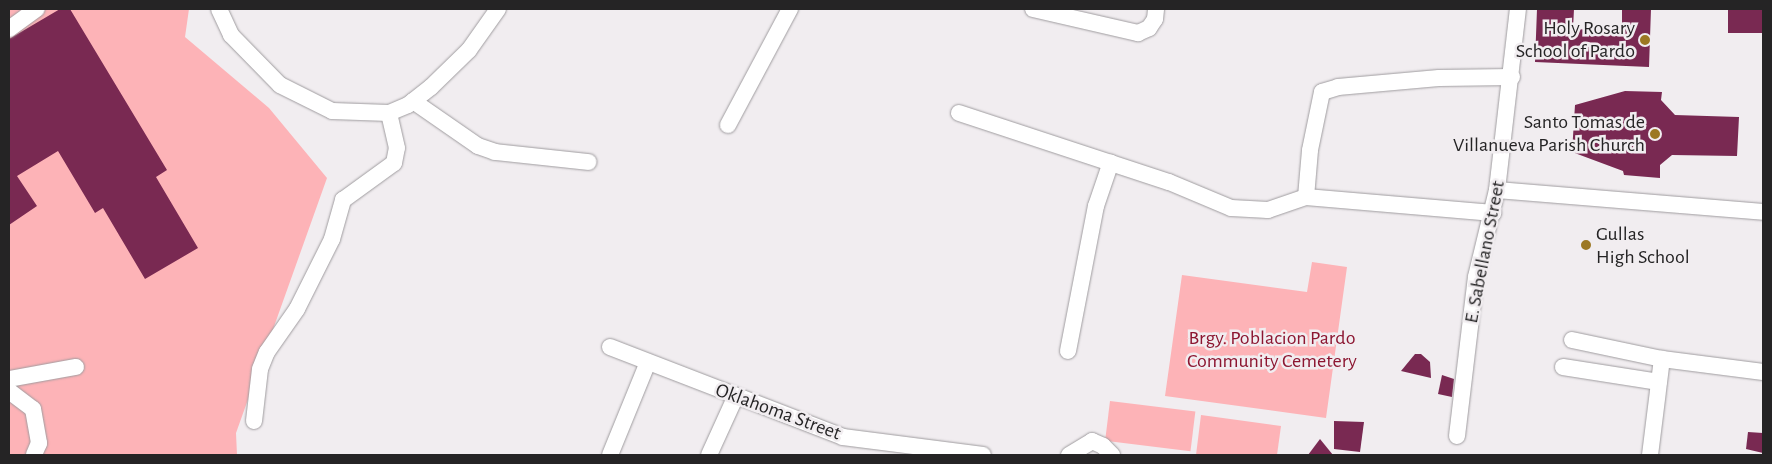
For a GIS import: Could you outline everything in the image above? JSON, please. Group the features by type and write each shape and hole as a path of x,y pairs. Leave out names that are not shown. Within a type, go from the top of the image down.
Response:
{"street":[{"path":"9,29 37,9"},
{"path":"218,9 231,35 280,85 332,111 389,113 413,101 469,50 498,9"},
{"path":"728,125 790,9"},
{"path":"1033,9 1138,33 1149,28 1156,9"},
{"name":"E. Sabellano Street","path":"1457,436 1476,277 1493,213 1497,190 1512,77 1518,9"},
{"path":"1306,197 1310,150 1322,92 1338,87 1439,78 1512,77"},
{"path":"413,101 478,146 495,152 588,162"},
{"path":"254,421 260,369 267,352 297,309 332,238 343,200 394,163 397,148 389,113"},
{"path":"959,113 1111,162 1231,208 1268,210 1306,197 1493,213"},
{"path":"1068,351 1096,206 1111,162"},
{"path":"1497,190 1763,212"},
{"path":"1572,340 1662,359 1763,372"},
{"name":"Oklahoma Street","path":"610,348 735,398 843,437 983,455"},
{"path":"1650,455 1662,359"},
{"path":"610,455 648,362"},
{"path":"1563,366 1659,382"},
{"path":"9,379 76,367"},
{"path":"9,391 33,409 38,443 34,455"},
{"path":"709,455 735,398"},
{"path":"1069,455 1092,441 1103,446 1112,455"}],"green space":[{"path":"9,9 189,9 185,37 269,108 327,178 236,433 237,455 9,455"},
{"name":"Brgy. Poblacion Pardo Community Cemetery","path":"1312,262 1347,267 1326,418 1165,396 1182,275 1307,292"},
{"path":"1110,401 1195,411 1190,451 1105,441"},
{"path":"1201,415 1281,426 1277,455 1196,455"}],"building":[{"path":"60,9 70,9 167,170 156,177 198,248 145,279 103,208 95,213 58,151 17,176 37,206 9,225 9,39"},
{"path":"1537,9 1574,9 1573,29 1622,31 1622,9 1651,9 1649,67 1535,62"},
{"path":"1728,9 1763,9 1763,33 1728,33"},
{"name":"Santo Tomas de Villanueva Parish Church","path":"1625,91 1662,92 1661,100 1675,115 1739,117 1737,156 1672,155 1660,165 1660,178 1624,175 1623,171 1572,152 1575,105"},
{"path":"1415,354 1421,354 1430,362 1431,378 1401,371"},
{"path":"1442,375 1454,379 1452,397 1438,394"},
{"path":"1334,421 1364,422 1360,452 1334,449"},
{"path":"1748,432 1763,433 1763,453 1746,449"},
{"path":"1320,439 1333,455 1308,455"}],"place":[{"name":"Holy Rosary School of Pardo","path":"1645,40"},
{"name":"Santo Tomas de Villanueva Parish Church","path":"1655,134"},
{"name":"Gullas High School","path":"1586,245"}]}
